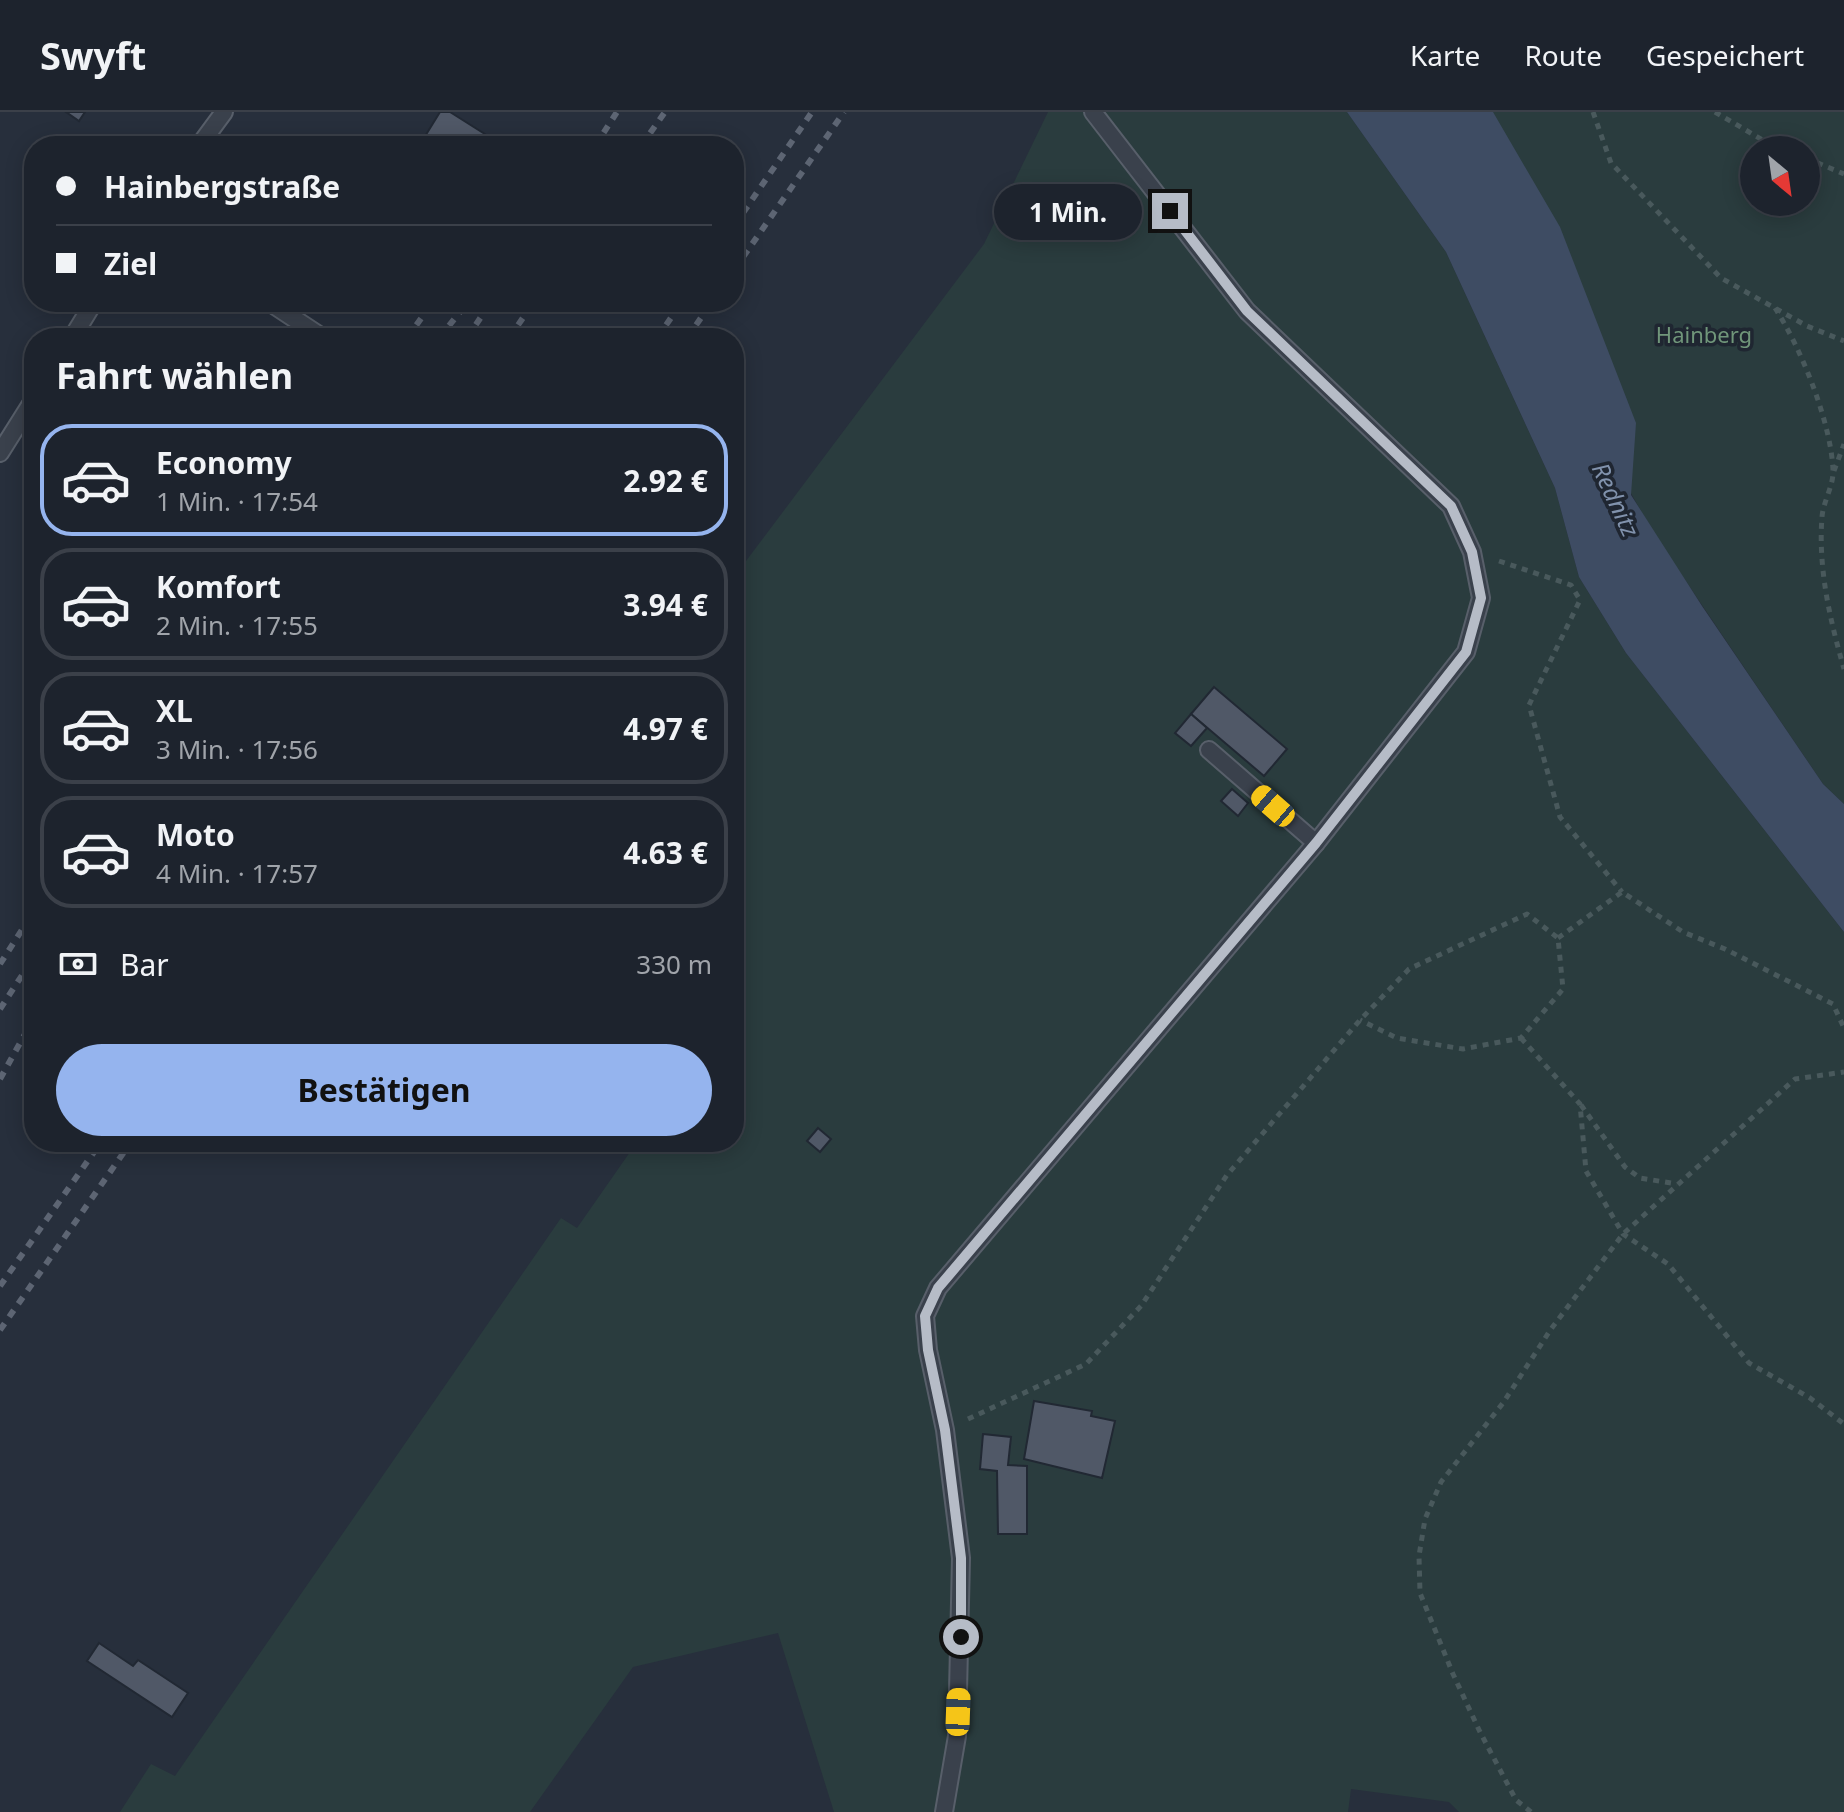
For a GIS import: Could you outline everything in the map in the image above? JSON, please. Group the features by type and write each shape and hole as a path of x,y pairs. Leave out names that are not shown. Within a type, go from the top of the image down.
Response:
{"lane":[{"path":"206,136 224,112"},
{"path":"944,1812 957,1736 961,1558 945,1430 928,1350 925,1316 938,1288 1316,843 1466,652 1481,598 1472,552 1451,506 1247,311 1093,112"},
{"path":"284,312 308,328"},
{"path":"0,453 24,415"},
{"path":"1209,750 1316,843"}],"path":[{"path":"1593,112 1611,163 1721,278 1807,326 1844,341"},
{"path":"1715,112 1756,136"},
{"path":"1820,164 1844,174"},
{"path":"1775,308 1792,334 1824,422 1833,472"},
{"path":"1844,444 1822,515 1822,568 1832,626 1844,669"},
{"path":"1472,552 1571,585 1580,600 1529,705 1560,817 1622,892 1683,932 1725,949 1833,1004 1844,1028"},
{"path":"1558,938 1622,892"},
{"path":"945,1430 1086,1364 1141,1306 1227,1175 1360,1020 1409,969 1527,914 1558,938 1563,989 1521,1038 1463,1049 1397,1038 1360,1020"},
{"path":"1521,1038 1580,1104 1625,1167 1640,1178 1677,1184"},
{"path":"1531,1812 1516,1800 1480,1732 1420,1593 1419,1556 1425,1519 1441,1482 1503,1403 1551,1329 1623,1234 1795,1079 1844,1072"},
{"path":"1580,1104 1586,1171 1623,1234 1668,1264 1749,1363 1810,1398 1844,1424"}],"green space":[{"path":"1048,112 1347,112 1446,252 1555,488 1579,577 1626,653 1844,932 1844,1812 1459,1812 1449,1802 1351,1789 1348,1812 834,1812 778,1633 633,1667 530,1812 120,1812 151,1764 175,1776 561,1218 577,1228 630,1152 744,1152 744,564 984,244"},
{"name":"Hainberg","path":"1489,112 1844,112 1844,804 1823,784 1652,531 1596,430"}],"water":[{"name":"Rednitz","path":"1347,112 1493,112 1560,227 1636,423 1631,495 1823,784 1844,804 1844,932 1626,653 1579,577 1555,488 1446,252"}],"building":[{"path":"66,112 85,112 79,121"},
{"path":"440,112 450,112 488,136 425,136"},
{"path":"1214,687 1287,749 1264,776 1191,714"},
{"path":"1191,714 1207,728 1191,746 1175,733"},
{"path":"1232,789 1248,803 1238,816 1221,801"},
{"path":"818,1128 831,1139 820,1152 807,1141"},
{"path":"1034,1401 1092,1411 1091,1416 1115,1421 1102,1478 1024,1459"},
{"path":"983,1434 1011,1437 1008,1465 1027,1466 1027,1534 998,1534 997,1471 980,1469"},
{"path":"99,1643 133,1666 138,1660 188,1693 172,1717 87,1661"}],"railway":[{"path":"601,136 617,112"},
{"path":"648,136 665,112"},
{"path":"744,211 812,112"},
{"path":"744,256 844,112"},
{"path":"414,328 426,312"},
{"path":"447,328 460,312"},
{"path":"474,328 484,312"},
{"path":"516,328 527,312"},
{"path":"664,328 675,312"},
{"path":"694,328 705,312"},
{"path":"0,964 24,927"},
{"path":"0,1009 24,972"},
{"path":"0,1079 24,1036"},
{"path":"0,1286 94,1152"},
{"path":"0,1330 124,1152"}],"route":[{"path":"961,1637 961,1558 945,1430 928,1350 925,1316 938,1288 1316,843 1466,652 1481,598 1472,552 1451,506 1247,311 1170,211"}]}
